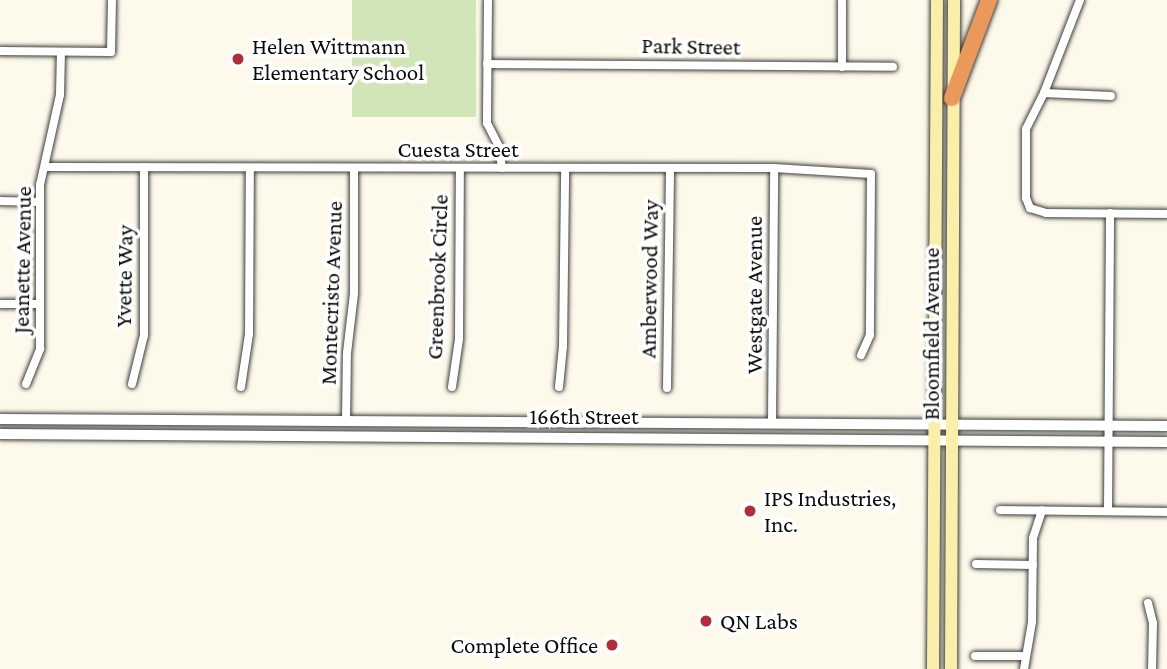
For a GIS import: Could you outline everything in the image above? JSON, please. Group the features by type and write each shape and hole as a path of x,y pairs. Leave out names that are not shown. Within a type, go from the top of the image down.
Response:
{"highway":[{"path":"953,98 989,0"}],"main road":[{"name":"Bloomfield Avenue","path":"933,669 937,0"},
{"name":"Bloomfield Avenue","path":"951,669 954,0"}],"street":[{"path":"0,51 111,52 112,0"},
{"path":"488,0 487,123 499,147 502,168"},
{"path":"842,0 842,67"},
{"path":"1080,0 1044,93 1026,129 1026,198 1030,208 1046,213 1167,214"},
{"name":"Jeanette Avenue","path":"26,384 40,349 40,202 60,95 61,51"},
{"name":"Park Street","path":"487,64 893,67"},
{"path":"1044,93 1111,96"},
{"name":"Cuesta Street","path":"45,167 565,170 774,168 870,174 870,335 861,355"},
{"name":"Yvette Way","path":"132,384 144,335 144,167"},
{"name":"Montecristo Avenue","path":"346,421 347,353 354,293 354,167"},
{"path":"241,387 249,334 250,168"},
{"name":"Westgate Avenue","path":"772,422 774,168"},
{"name":"Greenbrook Circle","path":"452,387 459,339 460,169"},
{"name":"Amberwood Way","path":"667,388 670,169"},
{"path":"559,387 563,346 565,170"},
{"path":"0,201 40,202"},
{"path":"1108,511 1110,213"},
{"path":"0,304 40,304"},
{"name":"166th Street","path":"0,419 1167,426"},
{"path":"346,421 346,436"},
{"path":"772,422 772,438"},
{"name":"166th Street","path":"0,434 952,438 1167,442"},
{"path":"1000,510 1167,512"},
{"path":"1024,669 1024,656 1032,622 1033,538 1042,510"},
{"path":"976,564 1033,565"},
{"path":"1148,603 1153,623 1152,669"},
{"path":"975,656 1024,656"}],"green space":[{"path":"352,0 476,0 476,117 352,117"}],"place":[{"name":"Helen Wittmann Elementary School","path":"238,59"},
{"name":"IPS Industries, Inc.","path":"750,511"},
{"name":"QN Labs","path":"706,621"},
{"name":"Complete Office","path":"612,645"}]}
